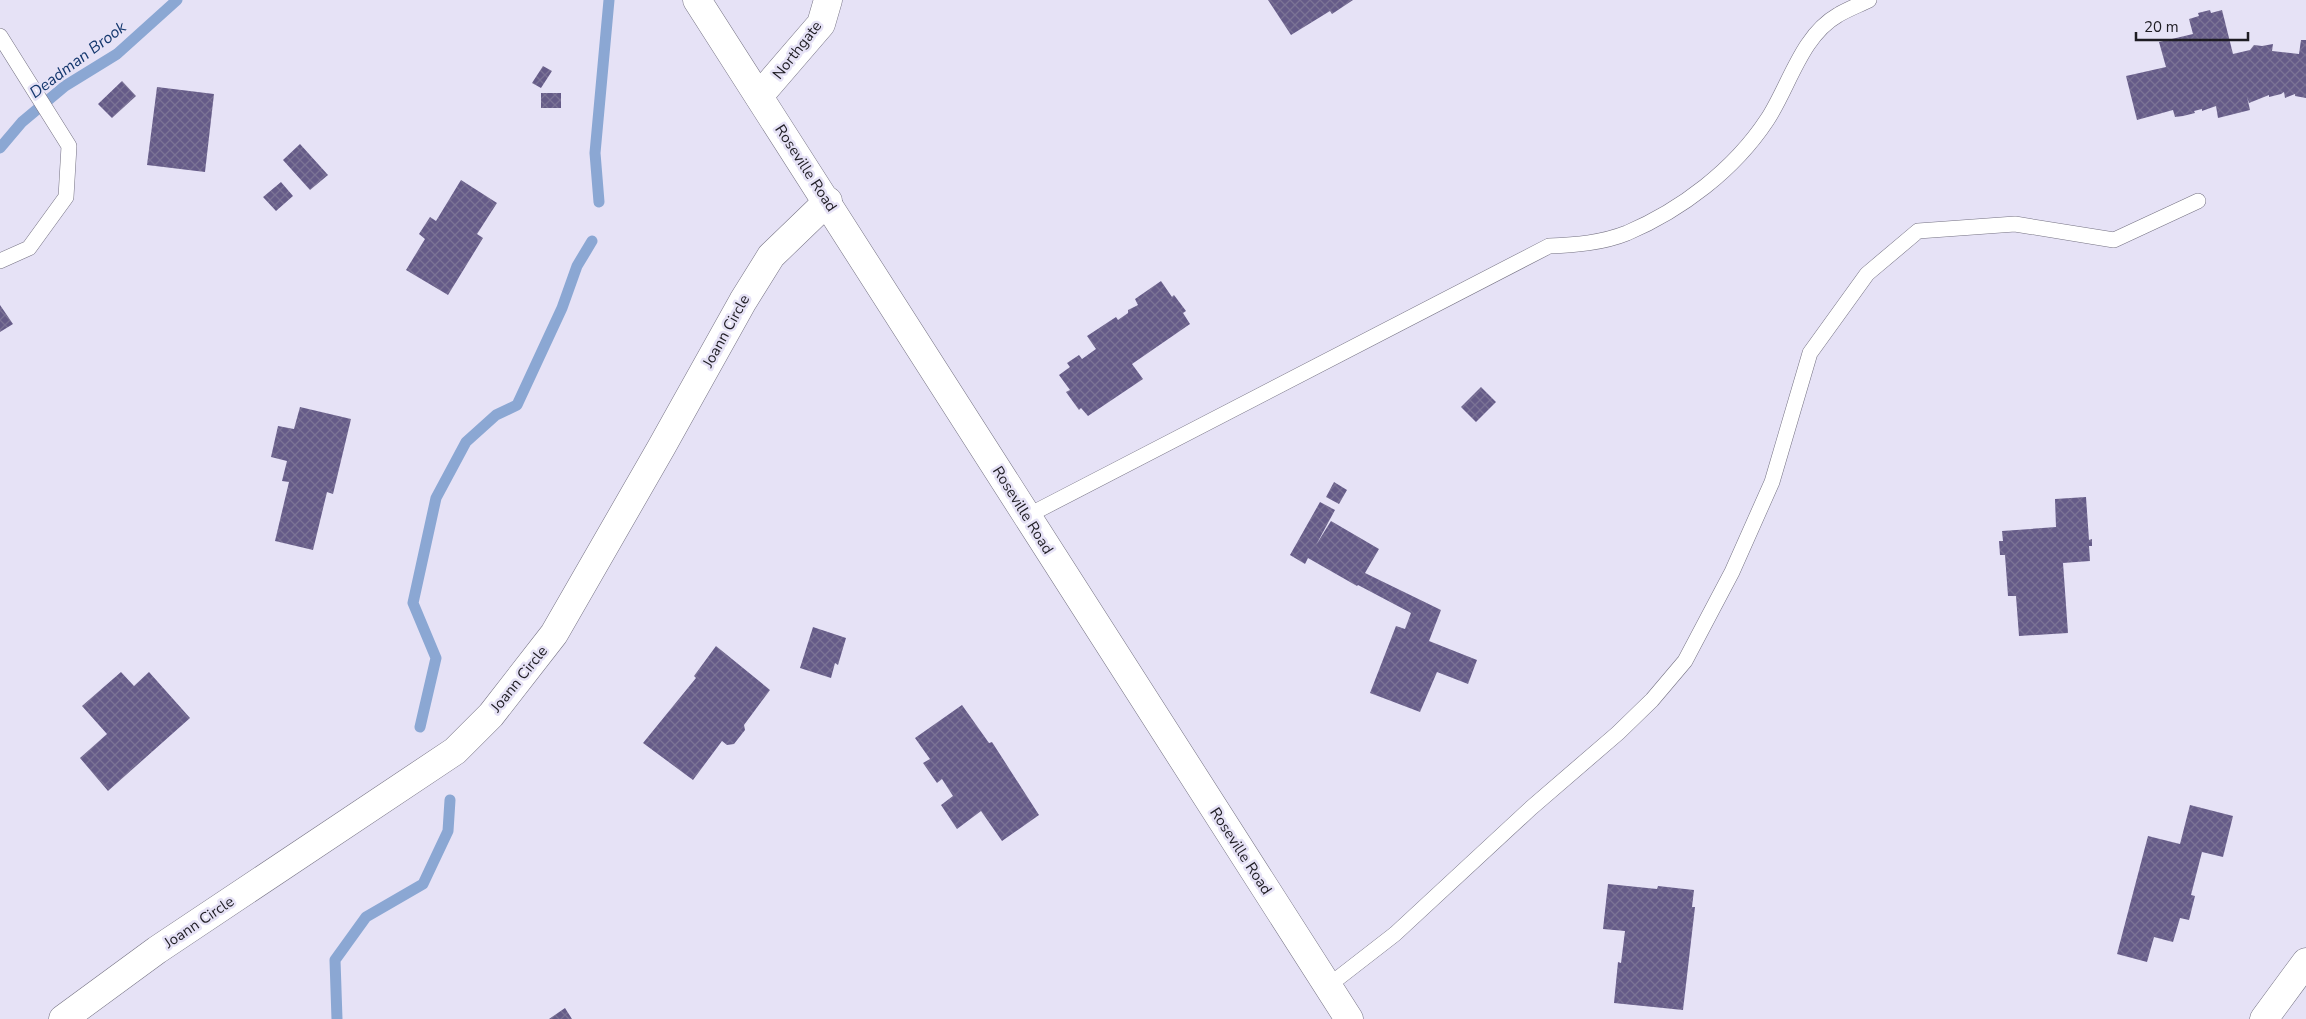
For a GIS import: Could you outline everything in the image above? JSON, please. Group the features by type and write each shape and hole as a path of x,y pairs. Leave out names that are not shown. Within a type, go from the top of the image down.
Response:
{"street":[{"name":"Roseville Road","path":"697,0 828,201 1349,1019"},
{"name":"Northgate","path":"760,96 820,24 828,0"},
{"name":"Joann Circle","path":"63,1019 157,950 455,751 490,715 554,634 657,456 743,301 771,256 828,201"},
{"path":"2264,1019 2306,962"}],"lane":[{"path":"1027,516 1549,246 1578,245 1626,233 1695,195 1747,147 1768,119 1792,70 1814,38 1836,15 1869,0"},
{"path":"0,36 69,146 66,197 29,248 0,261"},
{"path":"1328,986 1395,934 1531,808 1618,733 1652,700 1685,661 1732,572 1772,482 1810,354 1867,274 1918,231 2014,224 2114,240 2198,201"}],"building":[{"path":"1268,0 1353,0 1332,14 1330,11 1291,35"},
{"path":"2210,10 2211,13 2222,10 2233,54 2250,50 2254,45 2273,44 2272,51 2299,54 2301,40 2306,40 2306,98 2295,96 2295,94 2285,98 2284,92 2269,97 2269,95 2249,103 2247,97 2250,110 2218,118 2216,106 2202,111 2202,109 2194,111 2195,113 2183,116 2175,117 2173,110 2137,120 2126,76 2166,67 2159,42 2193,34 2189,19 2199,16 2198,13"},
{"path":"543,66 552,71 541,88 532,83"},
{"path":"122,81 136,96 112,118 98,104"},
{"path":"157,87 214,94 205,172 147,165"},
{"path":"541,93 561,93 561,108 541,108"},
{"path":"300,144 328,175 310,190 283,160"},
{"path":"461,180 497,203 477,234 483,238 448,295 406,270 425,239 419,234 430,217 436,221"},
{"path":"281,182 293,196 276,211 263,197"},
{"path":"1161,281 1172,297 1174,295 1186,311 1183,313 1190,324 1132,364 1143,379 1088,416 1081,408 1079,410 1066,392 1070,390 1059,375 1070,367 1067,363 1079,355 1082,359 1096,349 1087,336 1116,317 1118,320 1128,313 1128,310 1138,305 1135,299"},
{"path":"0,305 13,324 0,332"},
{"path":"1481,387 1496,402 1476,422 1461,407"},
{"path":"300,407 351,419 333,494 327,492 313,550 275,541 289,482 282,481 287,461 271,457 278,426 294,429"},
{"path":"1334,482 1347,490 1339,504 1326,497"},
{"path":"2086,497 2089,540 2092,539 2092,546 2089,546 2090,561 2063,563 2068,633 2019,636 2016,596 2008,596 2005,555 2000,555 1999,541 2003,541 2002,531 2056,527 2055,499"},
{"path":"1320,502 1335,510 1316,545 1331,521 1379,549 1365,573 1441,610 1429,641 1477,660 1468,684 1437,672 1420,712 1370,693 1396,626 1405,629 1411,613 1357,586 1308,558 1305,564 1290,555"},
{"path":"813,627 846,638 838,665 835,663 831,678 800,668"},
{"path":"716,646 770,690 744,725 745,730 734,744 727,745 722,741 693,780 643,743 696,678 694,676"},
{"path":"121,672 134,686 149,672 190,718 108,791 80,758 107,734 82,706"},
{"path":"962,705 989,743 992,742 1039,815 1002,841 981,811 957,829 941,805 953,796 942,779 937,783 923,763 930,759 915,738"},
{"path":"2190,805 2233,816 2223,857 2202,852 2191,895 2195,896 2189,920 2180,918 2173,942 2154,937 2147,962 2117,954 2148,836 2180,844"},
{"path":"1608,884 1657,889 1658,886 1694,890 1692,907 1695,907 1683,1010 1614,1003 1618,962 1621,963 1625,931 1603,929"},
{"path":"565,1008 572,1019 549,1019"}],"waterway":[{"name":"Deadman Brook","path":"0,148 22,122 65,86 117,54 177,0"},
{"path":"599,202 595,153 609,0"},
{"path":"420,727 436,658 413,603 436,498 466,442 496,415 517,405 562,308 577,266 592,241"},
{"path":"337,1019 335,960 366,917 423,884 448,831 450,800"}]}
